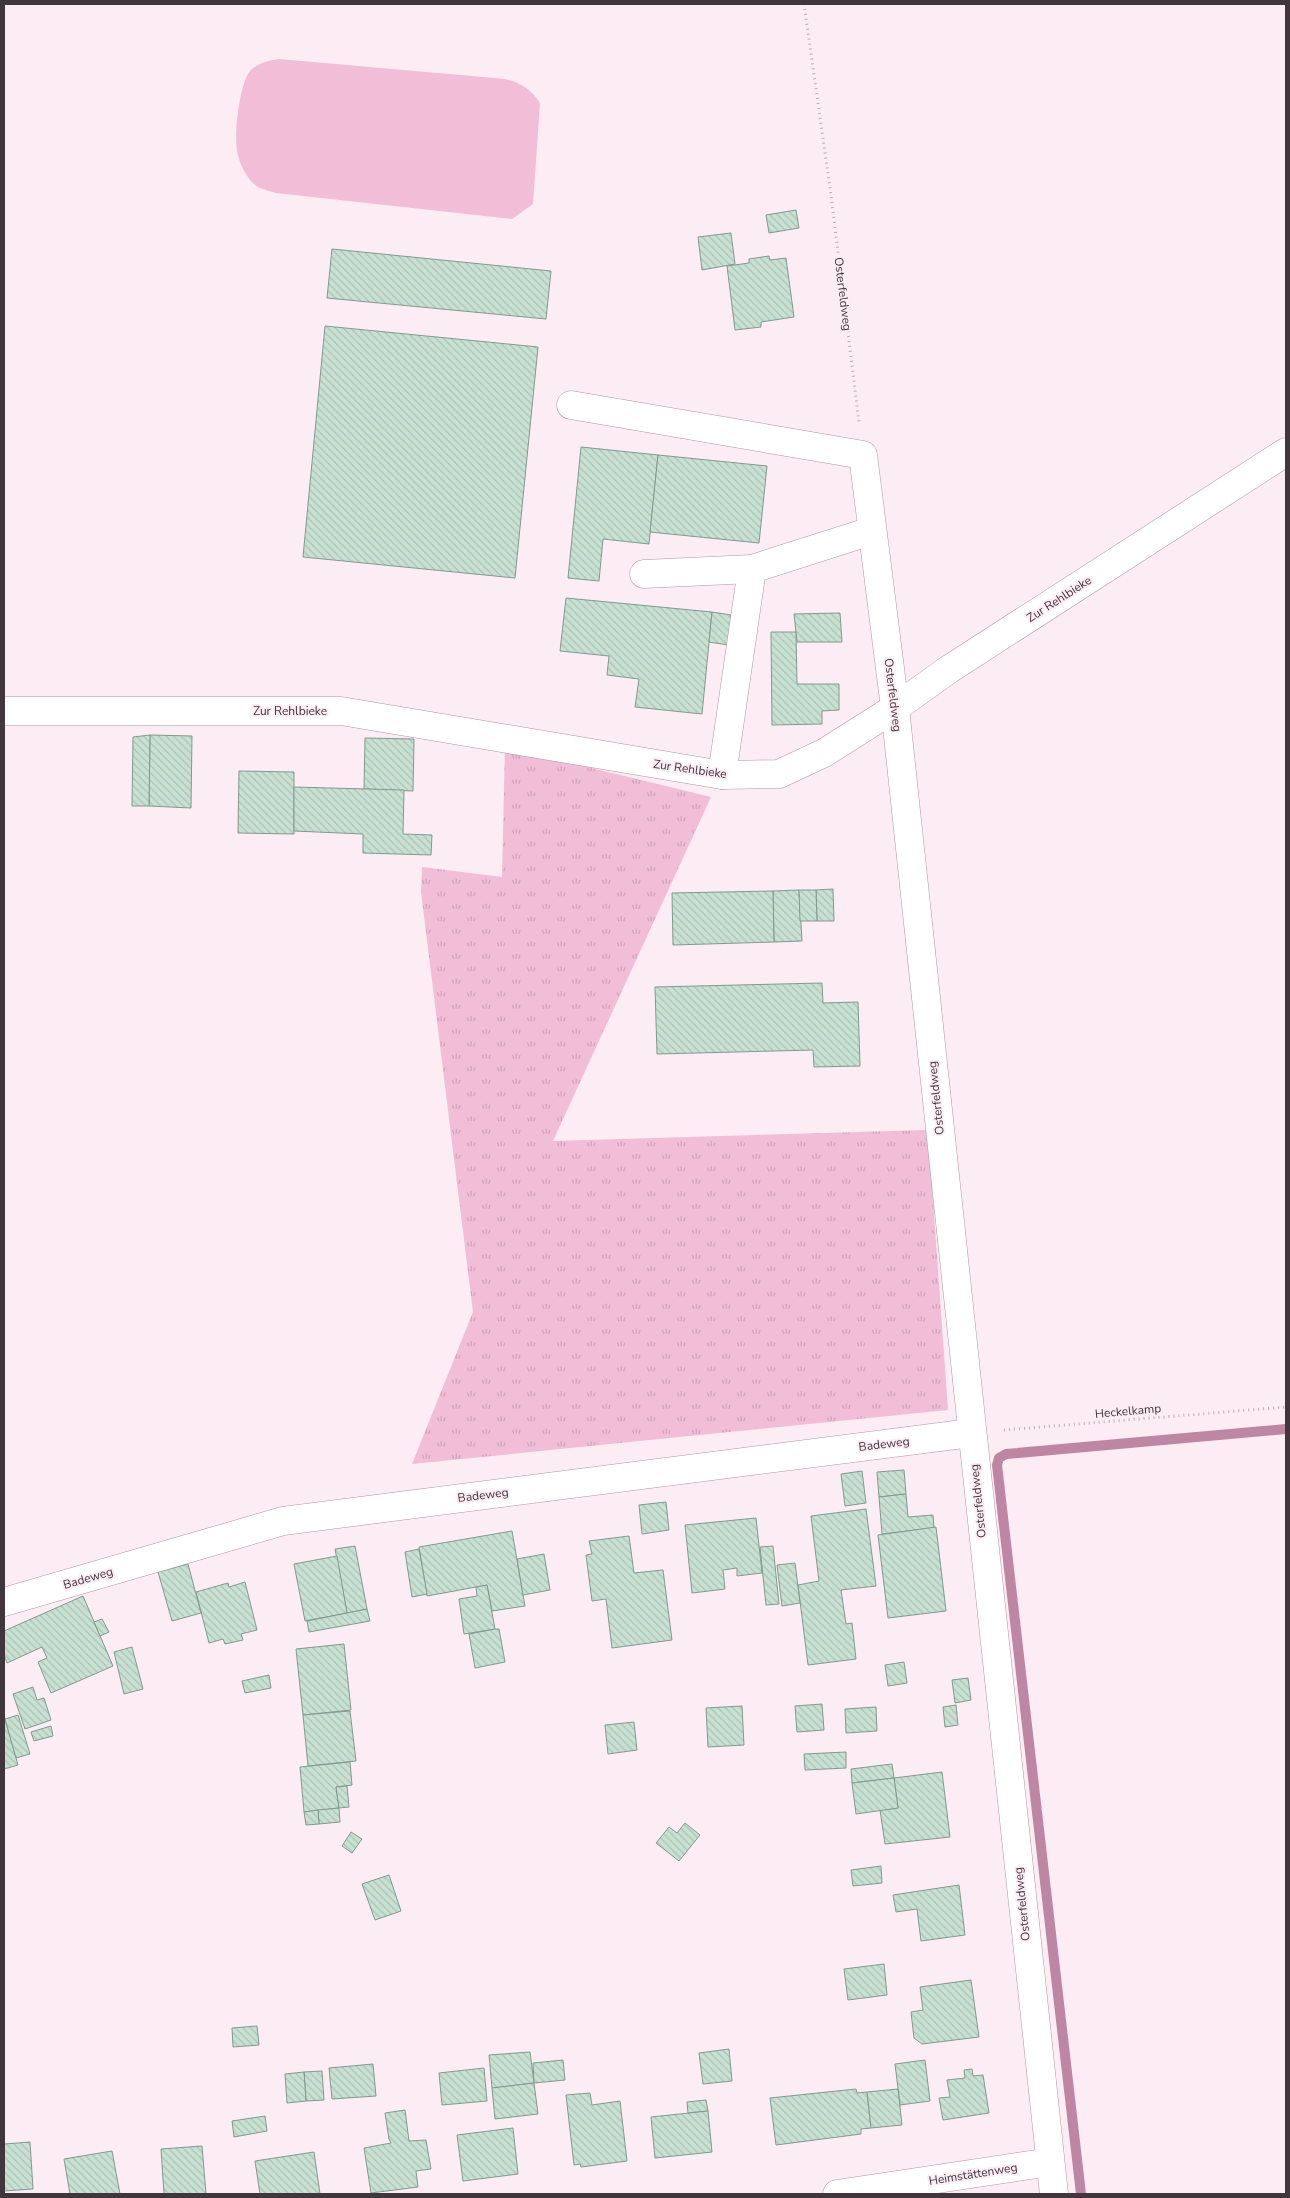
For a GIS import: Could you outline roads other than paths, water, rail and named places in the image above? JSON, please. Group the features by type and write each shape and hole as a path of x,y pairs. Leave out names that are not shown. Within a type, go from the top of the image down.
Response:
{"street":[{"name":"Osterfeldweg","path":"571,405 863,455 871,531 895,708 971,1433 1054,2194"},
{"name":"Zur Rehlbieke","path":"4,711 341,711 722,775 779,774 824,753 895,708 948,670 1286,452"},
{"path":"644,574 752,569 871,531"},
{"path":"722,775 752,569"},
{"name":"Badeweg","path":"4,1602 283,1521 971,1433"},
{"name":"Heimstättenweg","path":"837,2194 1050,2162"}],"waterway":[{"path":"1081,2194 997,1465 999,1458 1006,1454 1286,1429"}]}
